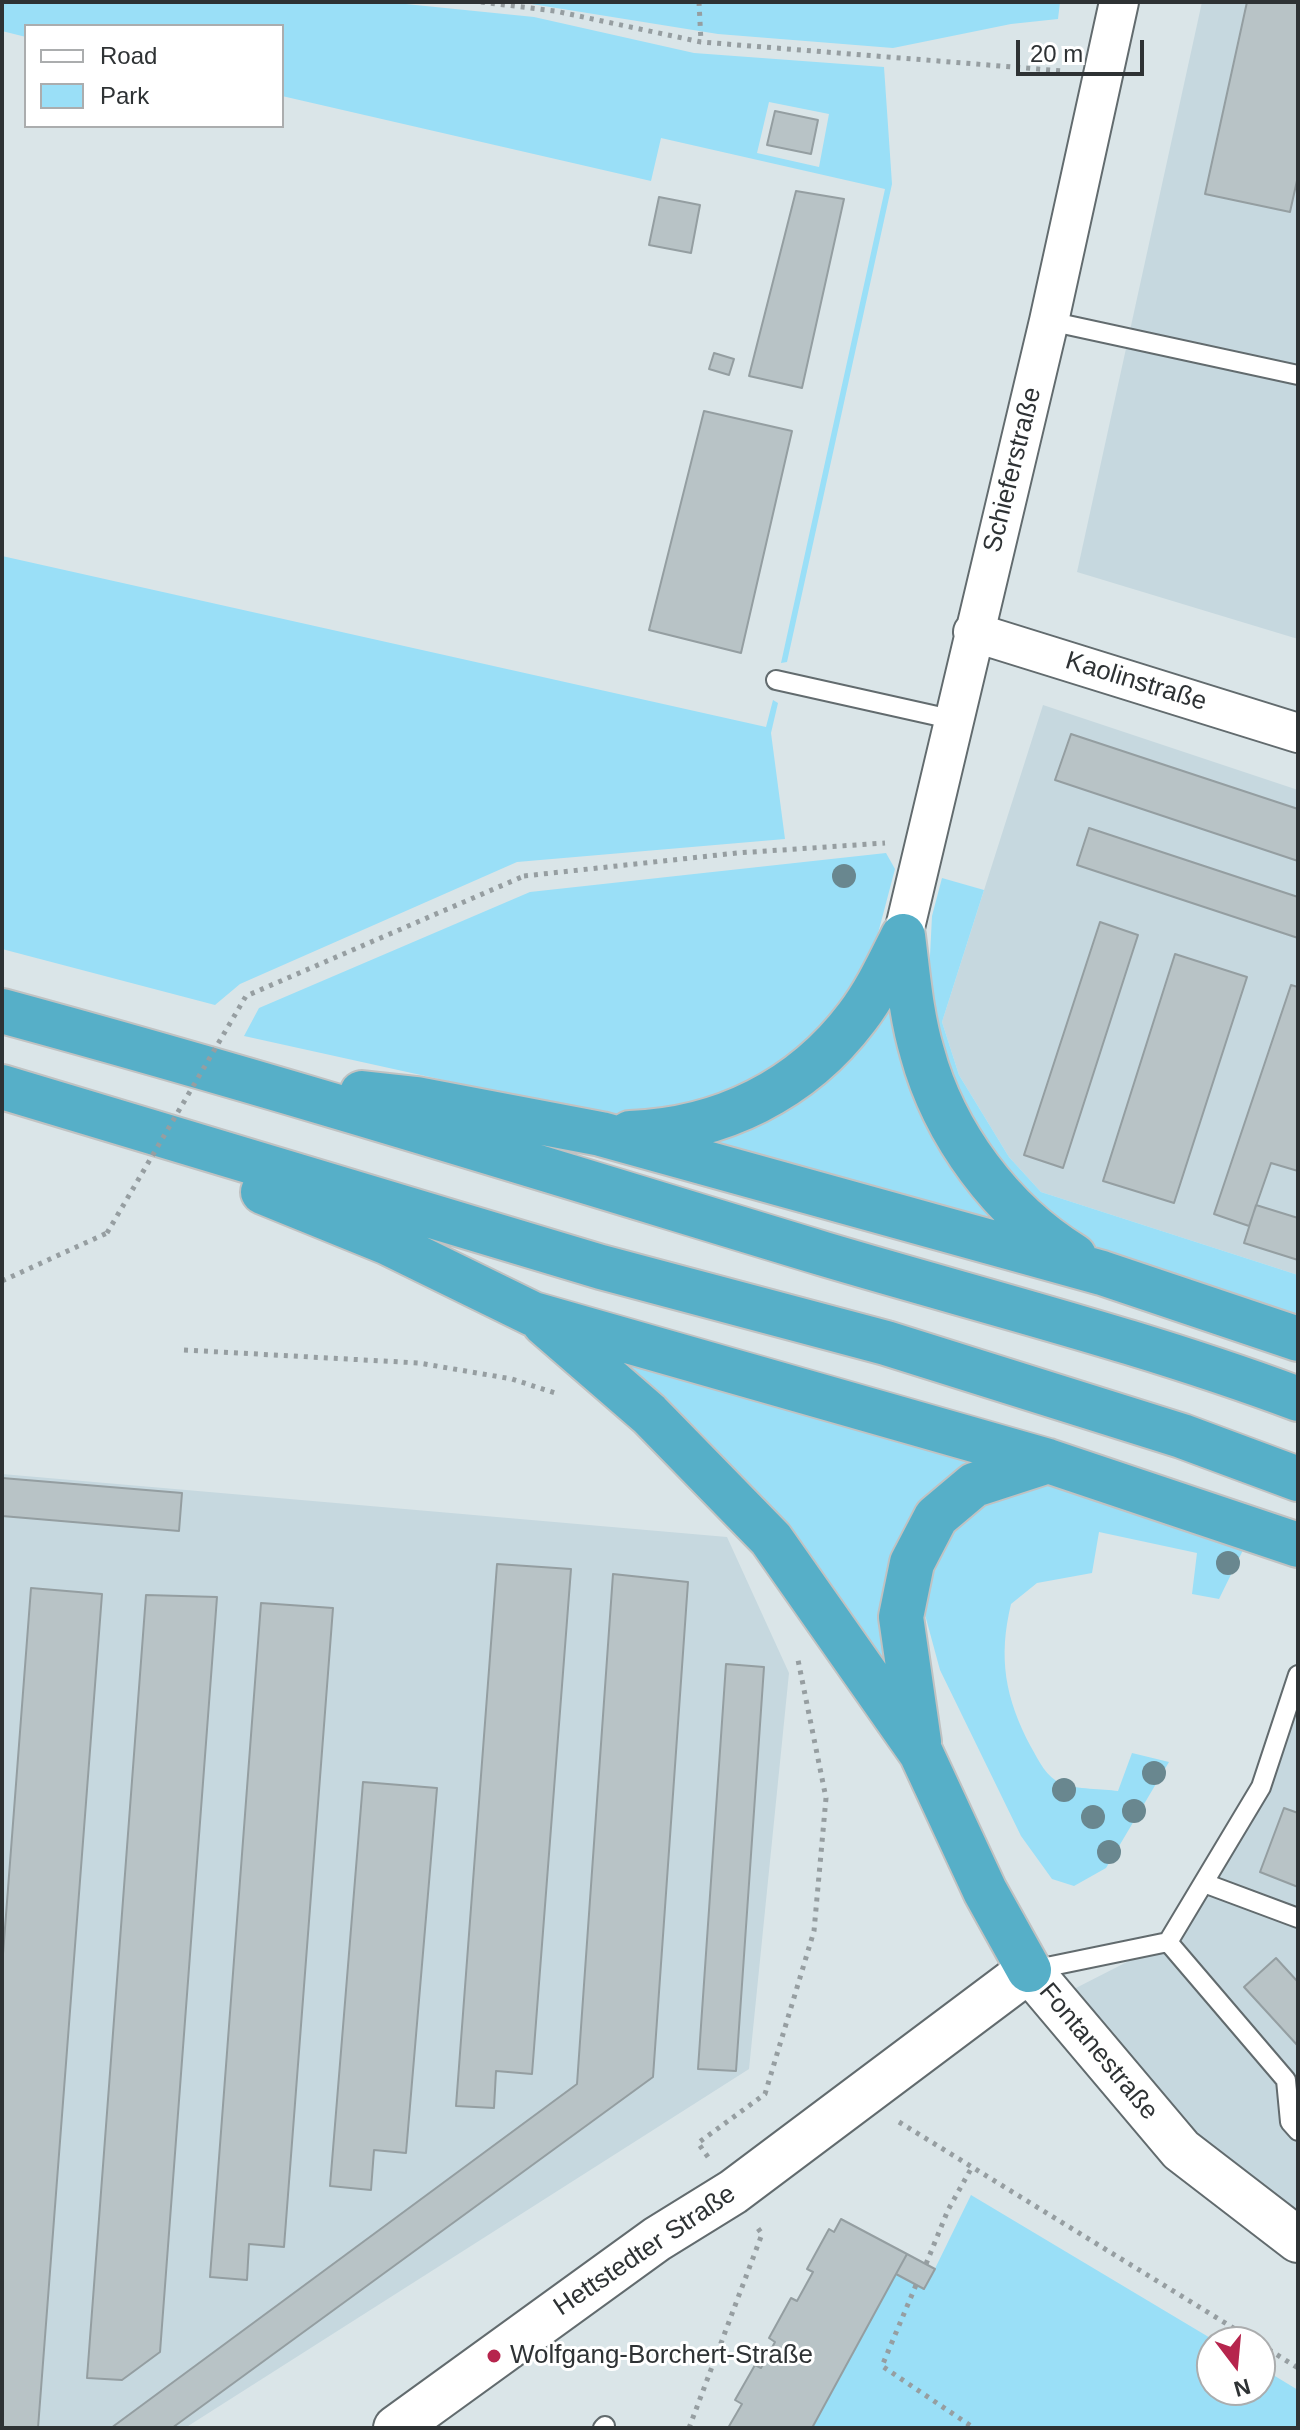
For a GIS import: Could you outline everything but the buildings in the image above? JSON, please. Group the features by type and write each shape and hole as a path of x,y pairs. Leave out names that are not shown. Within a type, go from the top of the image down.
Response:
{"highway":[{"path":"601,1134 660,1132 697,1125 736,1113 772,1095 832,1047 858,1016 903,936"},
{"path":"903,936 911,1005 922,1054 939,1099 961,1143 986,1176 1028,1221 1051,1242 1102,1273"},
{"path":"2,1011 251,1080 904,1278 1212,1367 1298,1399"},
{"path":"251,1080 417,1099 601,1134 1102,1273 1298,1339"},
{"path":"2,1087 601,1267 886,1343 1182,1436 1298,1479"},
{"path":"128,1126 211,1172 386,1242 533,1314 1048,1461 1298,1545"},
{"path":"533,1314 649,1414 771,1539 921,1753 985,1891 1029,1970"},
{"path":"921,1753 901,1617 912,1563 936,1517 974,1485 1048,1461"}],"street":[{"name":"Schieferstraße","path":"903,936 1049,321 1119,2"},
{"name":"Kaolinstraße","path":"973,632 1298,733"},
{"name":"Fontanestraße","path":"876,2085 1029,1970 1181,2150 1298,2240"},
{"name":"Hettstedter Straße","path":"396,2428 657,2239 733,2192 876,2085"}],"lane":[{"path":"1049,321 1298,375"},
{"path":"776,680 955,720"},
{"path":"1029,1970 1168,1942 1261,1787 1293,1705 1298,1675"},
{"path":"1204,1883 1298,1918"},
{"path":"1168,1942 1286,2080 1290,2122 1298,2131"}],"path":[{"path":"481,2 555,11 701,42 1103,74"},
{"path":"699,2 701,42"},
{"path":"2,1281 107,1233 246,996 524,876 737,853 884,843 925,853"},
{"path":"184,1350 419,1363 512,1379 557,1393"},
{"path":"689,2428 762,2234 698,2143 765,2094 814,1931 826,1798 795,1645"},
{"path":"876,2085 972,2167 1230,2326"},
{"path":"926,2264 948,2210 972,2167"},
{"path":"916,2285 882,2366 974,2428"},
{"path":"1276,2354 1298,2368"}],"shaded area":[{"path":"1202,2 1298,2 1298,639 1077,572"},
{"path":"1043,705 1298,790 1298,1275 1041,1192 1009,1157 959,1075 942,1022"},
{"path":"2,1474 727,1537 789,1673 749,2069 185,2428 2,2428"},
{"path":"1298,1675 1298,2240 1181,2150 1072,1990 1168,1941 1262,1784"}],"green space":[{"path":"2,2 386,2 534,17 694,53 884,67 892,184 787,662 781,663 885,189 661,138 651,181 284,96 284,24 24,24 24,36 2,31","holes":["769,102 829,114 819,167 757,153"]},
{"path":"519,2 1060,2 1058,19 1011,24 893,48 718,34"},
{"path":"2,556 766,727 773,700 778,703 771,733 785,839 517,862 240,984 215,1005 2,949"},
{"path":"886,853 895,869 876,941 857,984 811,1047 736,1096 647,1117 593,1113 244,1036 259,1008 530,892"},
{"path":"942,878 984,890 942,1022 959,1075 1009,1157 1041,1192 1298,1275 1298,1319 1099,1248 1063,1228 1031,1203 959,1107 928,995 932,916"},
{"path":"892,991 1008,1225 704,1147"},
{"path":"615,1354 986,1458 965,1471 892,1685 771,1508 698,1430"},
{"path":"1060,1484 1245,1546 1219,1599 1192,1594 1197,1553 1099,1532 1092,1573 1037,1583 1011,1604 1005,1642 1010,1694 1031,1747 1052,1777 1068,1786 1118,1791 1132,1753 1169,1762 1106,1868 1074,1886 1052,1879 1021,1836 940,1670 924,1611 931,1577 945,1541 967,1518 1002,1493"},
{"path":"971,2195 1196,2329 1196,2406 1276,2406 1276,2377 1298,2390 1298,2428 812,2428 896,2274 925,2289"}],"place":[{"name":"Wolfgang-Borchert-Straße","path":"494,2356"}]}
